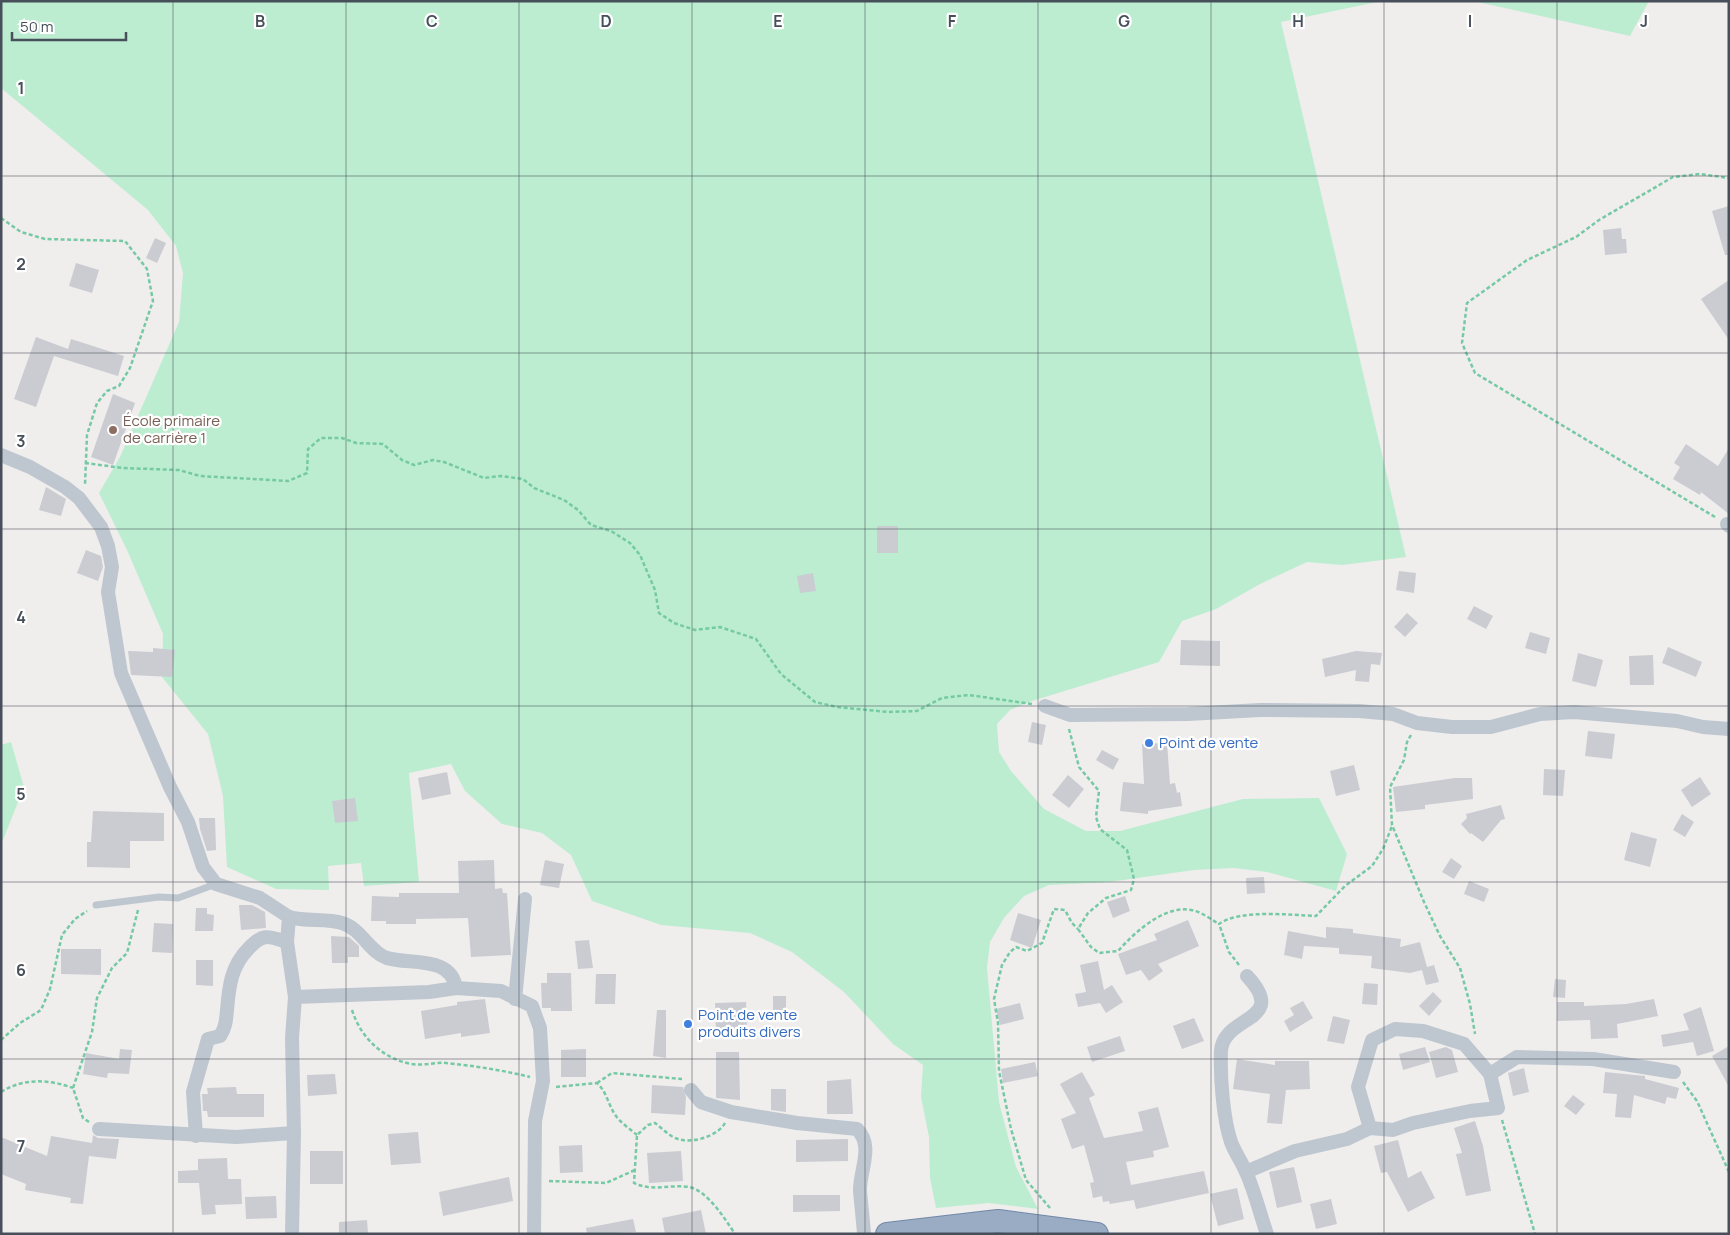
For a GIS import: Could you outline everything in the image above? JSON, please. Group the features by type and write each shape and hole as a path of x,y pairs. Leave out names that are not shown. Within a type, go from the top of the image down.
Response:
{"highway":[{"path":"887,1234 998,1220 1068,1228 1097,1234"}],"street":[{"path":"1,455 30,467 79,498 101,526 108,546 112,567 108,592 120,673 170,787 188,822 203,867 216,884 260,898 289,917 302,921 340,922 349,925 362,935 378,953 392,959 432,963 448,972 455,982 456,988"},
{"path":"1045,706 1070,715 1359,711 1392,714 1418,723 1452,727 1491,727 1540,714 1574,712 1677,721 1729,729"},
{"path":"515,999 525,899"},
{"path":"289,917 287,942 295,997 292,1038 294,1133 292,1234"},
{"path":"196,1136 193,1092 203,1050 208,1039 220,1036 226,1028 229,986 238,958 259,938 270,937 287,942"},
{"path":"1247,976 1259,989 1263,998 1261,1006 1254,1015 1231,1031 1224,1039 1221,1050 1226,1122 1231,1141 1246,1172 1267,1234"},
{"path":"295,997 429,992 456,988 501,991 532,1006 540,1028 543,1085 535,1121 534,1234"},
{"path":"1246,1172 1295,1151 1347,1139 1370,1128 1393,1130 1451,1115 1498,1108 1490,1074 1464,1044 1423,1031 1395,1029 1372,1040 1358,1087 1370,1128"},
{"path":"1490,1074 1517,1057 1593,1059 1674,1072"},
{"path":"691,1090 701,1102 731,1112 797,1123 857,1129 862,1135 866,1151 860,1188 864,1234"},
{"path":"99,1129 236,1137 294,1133"}],"lane":[{"path":"96,905 128,900 144,900 159,896 178,898 216,884"}],"path":[{"path":"1728,525 1475,373 1462,343 1468,303 1527,260 1576,237 1599,220 1673,177 1700,174 1729,178"},
{"path":"1,218 22,232 45,239 125,241 147,269 153,302 130,368 119,386 107,391 97,403 87,435 85,484 79,498"},
{"path":"85,463 123,468 179,470 200,476 288,481 307,474 308,449 321,438 342,438 356,444 383,444 402,460 414,465 433,460 444,462 484,478 516,477 523,479 534,488 564,500 578,510 591,525 611,532 630,543 640,554 655,590 658,612 674,623 695,630 720,626 756,639 781,674 815,702 837,707 888,712 917,711 942,698 969,695 1045,706"},
{"path":"1078,929 1088,913 1106,898 1131,890 1134,878 1127,850 1100,829 1096,816 1100,791 1079,767 1072,748 1069,726 1088,714"},
{"path":"1418,723 1407,742 1404,760 1390,787 1392,825 1440,936 1460,968 1470,1004 1480,1062"},
{"path":"1220,924 1228,918 1264,914 1316,916 1345,886 1372,866 1383,849 1392,825"},
{"path":"99,1129 83,1118 73,1088 92,1032 97,998 112,968 127,953 136,914 144,900"},
{"path":"1,1040 20,1023 41,1010 50,989 62,935 75,919 96,905"},
{"path":"1068,1228 1026,1180 1011,1130 999,1071 998,1023 994,999 1002,965 1010,952 1016,947 1027,951 1042,943 1054,909 1065,910 1072,923 1099,954 1118,952 1128,940 1160,914 1194,910 1220,924 1229,952 1247,976"},
{"path":"348,995 353,1014 365,1038 384,1054 412,1064 441,1063 498,1069 543,1085 597,1082 612,1073 632,1073 680,1078 688,1082 691,1090"},
{"path":"1674,1072 1697,1101 1729,1172"},
{"path":"1,1092 21,1084 42,1080 57,1082 73,1088"},
{"path":"597,1082 604,1089 609,1104 617,1117 637,1135"},
{"path":"1498,1108 1535,1234"},
{"path":"731,1112 722,1129 702,1139 678,1140 655,1123 648,1125 637,1135 634,1183 644,1188 689,1187 702,1194 724,1217 735,1234"},
{"path":"534,1179 606,1183 634,1170"}],"green space":[{"path":"1,1 1382,1 1281,22 1406,557 1342,565 1307,562 1260,584 1216,609 1182,621 1159,662 1032,701 1010,710 997,724 999,752 1011,771 1044,809 1086,831 1120,831 1243,799 1319,798 1347,854 1336,891 1267,872 1234,868 1194,870 1109,882 1049,885 1024,896 1004,918 990,942 987,968 999,1102 1016,1167 1038,1209 989,1203 936,1208 930,1178 929,1137 921,1097 923,1065 893,1044 844,992 792,952 750,933 661,925 592,901 571,855 542,833 502,824 465,791 451,764 409,773 419,882 364,886 361,863 328,866 329,890 276,889 227,867 223,796 208,734 162,677 163,634 127,550 99,493 120,457 179,322 183,273 176,246 148,210 1,88"},
{"path":"1473,1 1649,1 1630,36"},
{"path":"11,742 24,787 1,845 1,745"}],"building":[{"path":"1729,206 1729,255 1725,255 1712,211"},
{"path":"1621,228 1622,239 1626,239 1627,253 1605,255 1603,230"},
{"path":"155,238 166,243 157,263 146,258"},
{"path":"76,263 99,270 92,293 69,286"},
{"path":"1729,280 1729,340 1701,299"},
{"path":"36,337 68,349 71,339 124,356 118,376 54,356 36,407 14,399"},
{"name":"École primaire de carrière 1","path":"113,394 135,403 113,465 91,457"},
{"path":"1686,444 1718,466 1729,448 1729,514 1701,492 1700,495 1673,479 1680,467 1674,463"},
{"path":"46,487 66,499 61,516 39,510"},
{"path":"877,526 898,526 898,553 877,553"},
{"path":"86,550 101,556 103,567 98,581 77,573"},
{"path":"1399,571 1416,573 1414,593 1396,590"},
{"path":"813,573 816,591 800,593 797,576"},
{"path":"1474,606 1493,616 1486,629 1467,619"},
{"path":"1407,613 1418,623 1405,637 1394,627"},
{"path":"1530,632 1550,638 1546,654 1525,648"},
{"path":"1181,640 1220,641 1220,666 1180,665"},
{"path":"1668,647 1702,662 1696,677 1662,663"},
{"path":"153,648 175,650 172,677 131,675 128,651 153,652"},
{"path":"1356,651 1382,653 1380,665 1371,664 1369,682 1355,681 1356,670 1325,677 1322,659"},
{"path":"1578,653 1603,660 1596,687 1572,681"},
{"path":"1653,655 1654,685 1630,685 1629,656"},
{"path":"1032,722 1046,725 1042,745 1028,742"},
{"path":"1588,731 1615,734 1612,759 1585,756"},
{"path":"1167,743 1170,784 1175,783 1177,793 1180,792 1182,806 1148,811 1148,814 1120,811 1123,782 1144,784 1142,744"},
{"path":"1102,750 1119,759 1113,770 1096,760"},
{"path":"1354,765 1360,790 1336,796 1330,771"},
{"path":"1544,769 1565,770 1563,796 1543,795"},
{"path":"447,772 451,794 422,800 418,778"},
{"path":"1068,775 1084,789 1069,808 1052,795"},
{"path":"1700,777 1711,794 1692,807 1681,790"},
{"path":"1455,778 1472,778 1473,799 1425,805 1425,809 1396,812 1393,787"},
{"path":"355,798 358,821 335,823 332,801"},
{"path":"1501,805 1505,819 1501,820 1483,842 1470,834 1461,824 1467,818 1466,814"},
{"path":"93,811 164,813 164,841 130,841 130,868 87,867 87,842 91,842"},
{"path":"1682,814 1694,822 1685,837 1673,830"},
{"path":"199,818 215,818 216,850 207,851 200,829"},
{"path":"1631,832 1657,839 1650,867 1624,860"},
{"path":"1451,858 1462,866 1454,879 1442,872"},
{"path":"494,860 495,889 502,888 503,893 507,893 511,955 471,957 468,918 416,919 416,924 386,924 386,921 371,921 372,896 399,897 399,893 459,893 458,861"},
{"path":"545,860 564,864 559,888 540,885"},
{"path":"1264,877 1265,893 1247,894 1246,878"},
{"path":"1469,881 1489,889 1484,902 1464,894"},
{"path":"1125,896 1130,911 1113,918 1107,902"},
{"path":"239,905 252,905 265,912 266,928 241,930"},
{"path":"196,908 207,908 207,914 214,915 213,931 195,931"},
{"path":"1018,913 1041,920 1032,948 1010,940"},
{"path":"1188,920 1199,946 1158,964 1163,971 1149,981 1141,970 1126,975 1118,954 1157,940 1154,934"},
{"path":"154,923 173,924 172,953 152,952"},
{"path":"1326,927 1353,929 1353,933 1401,939 1400,947 1420,942 1427,967 1434,965 1439,982 1426,985 1422,970 1410,973 1371,968 1372,956 1339,954 1339,948 1304,946 1302,959 1284,955 1288,931 1326,938"},
{"path":"331,936 349,937 359,946 359,957 348,957 348,963 332,963"},
{"path":"589,940 593,968 578,969 575,941"},
{"path":"61,949 101,949 101,975 61,974"},
{"path":"196,960 213,960 213,986 196,985"},
{"path":"1098,961 1104,990 1112,985 1123,1002 1106,1013 1100,1003 1078,1007 1075,994 1086,992 1080,965"},
{"path":"547,973 571,973 572,1011 551,1011 551,1008 542,1008 541,983 547,983"},
{"path":"596,974 616,974 615,1004 595,1004"},
{"path":"1555,979 1566,980 1565,998 1553,997"},
{"path":"1364,983 1378,984 1377,1005 1362,1004"},
{"path":"1433,992 1442,1001 1429,1016 1419,1006"},
{"path":"773,996 786,996 786,1014 773,1014"},
{"path":"485,999 490,1033 461,1037 461,1033 425,1039 421,1011 457,1005 457,1002"},
{"path":"1654,999 1658,1016 1617,1024 1618,1038 1591,1039 1590,1020 1557,1021 1557,1002 1584,1002 1584,1006 1626,1004"},
{"path":"1303,1001 1313,1018 1290,1032 1284,1021 1294,1015 1290,1008"},
{"path":"746,1002 747,1029 716,1030 715,1003"},
{"path":"1020,1003 1024,1019 1000,1025 996,1009"},
{"path":"1701,1007 1714,1051 1697,1056 1693,1042 1663,1047 1661,1035 1689,1030 1683,1014"},
{"path":"657,1010 666,1010 666,1058 653,1056"},
{"path":"1333,1016 1350,1020 1344,1044 1327,1041"},
{"path":"1194,1018 1204,1041 1182,1049 1173,1026"},
{"path":"1120,1036 1125,1051 1092,1062 1087,1047"},
{"path":"1729,1046 1729,1087 1712,1056"},
{"path":"1425,1047 1430,1062 1403,1070 1399,1054"},
{"path":"1446,1047 1452,1050 1458,1072 1436,1078 1429,1052"},
{"path":"120,1049 132,1050 129,1074 108,1073 107,1078 83,1074 86,1053 119,1059"},
{"path":"586,1049 586,1077 561,1077 561,1050"},
{"path":"716,1052 739,1052 740,1100 716,1098"},
{"path":"1237,1059 1275,1065 1275,1061 1309,1061 1310,1089 1286,1090 1282,1124 1267,1123 1270,1094 1233,1089"},
{"path":"1035,1062 1038,1076 1003,1083 1001,1069"},
{"path":"1524,1068 1529,1092 1513,1096 1508,1073"},
{"path":"1082,1072 1095,1095 1089,1098 1104,1138 1143,1131 1138,1112 1158,1107 1169,1147 1153,1151 1154,1157 1126,1162 1131,1185 1204,1171 1209,1193 1136,1209 1134,1200 1110,1204 1109,1201 1103,1202 1102,1196 1093,1198 1090,1183 1094,1182 1084,1145 1072,1149 1061,1119 1076,1113 1060,1084"},
{"path":"1605,1072 1645,1076 1645,1079 1679,1088 1676,1099 1667,1097 1665,1104 1634,1095 1631,1118 1615,1117 1617,1094 1603,1093"},
{"path":"335,1074 337,1094 308,1096 307,1075"},
{"path":"851,1079 853,1114 827,1114 827,1081"},
{"path":"652,1085 683,1087 686,1097 685,1115 651,1113"},
{"path":"236,1087 237,1094 264,1094 264,1117 208,1117 207,1111 203,1111 202,1094 208,1094 207,1088"},
{"path":"771,1089 786,1089 786,1112 771,1110"},
{"path":"1573,1095 1585,1104 1576,1115 1564,1106"},
{"path":"1475,1121 1483,1146 1491,1191 1466,1196 1456,1154 1462,1153 1454,1128"},
{"path":"418,1132 421,1163 391,1165 388,1134"},
{"path":"93,1135 98,1138 119,1139 116,1159 89,1156 83,1204 70,1203 71,1198 25,1190 26,1184 1,1174 1,1137 47,1156 51,1136 92,1143"},
{"path":"848,1139 848,1161 796,1162 796,1140"},
{"path":"1398,1140 1408,1178 1421,1171 1435,1198 1408,1212 1387,1172 1381,1173 1374,1146"},
{"path":"582,1145 583,1172 560,1173 559,1146"},
{"path":"310,1151 343,1151 343,1184 310,1184"},
{"path":"681,1151 683,1181 649,1183 647,1153"},
{"path":"227,1158 228,1179 241,1179 242,1204 215,1205 216,1214 202,1215 199,1183 178,1183 178,1171 198,1170 198,1159"},
{"path":"1294,1167 1302,1202 1277,1208 1269,1172"},
{"path":"509,1177 513,1201 443,1216 439,1192"},
{"path":"1237,1188 1244,1219 1218,1226 1210,1194"},
{"path":"793,1195 840,1195 840,1211 793,1212"},
{"path":"276,1196 277,1218 246,1219 245,1197"},
{"path":"1331,1199 1337,1224 1316,1229 1310,1204"},
{"path":"701,1210 706,1234 665,1234 662,1218"},
{"path":"633,1219 636,1232 587,1234 586,1228"},
{"path":"367,1220 368,1234 339,1234 339,1222"}],"place":[{"name":"École primaire de carrière 1","path":"113,430"},
{"name":"Point de vente","path":"1149,743"},
{"name":"Point de vente produits divers","path":"688,1024"}]}
